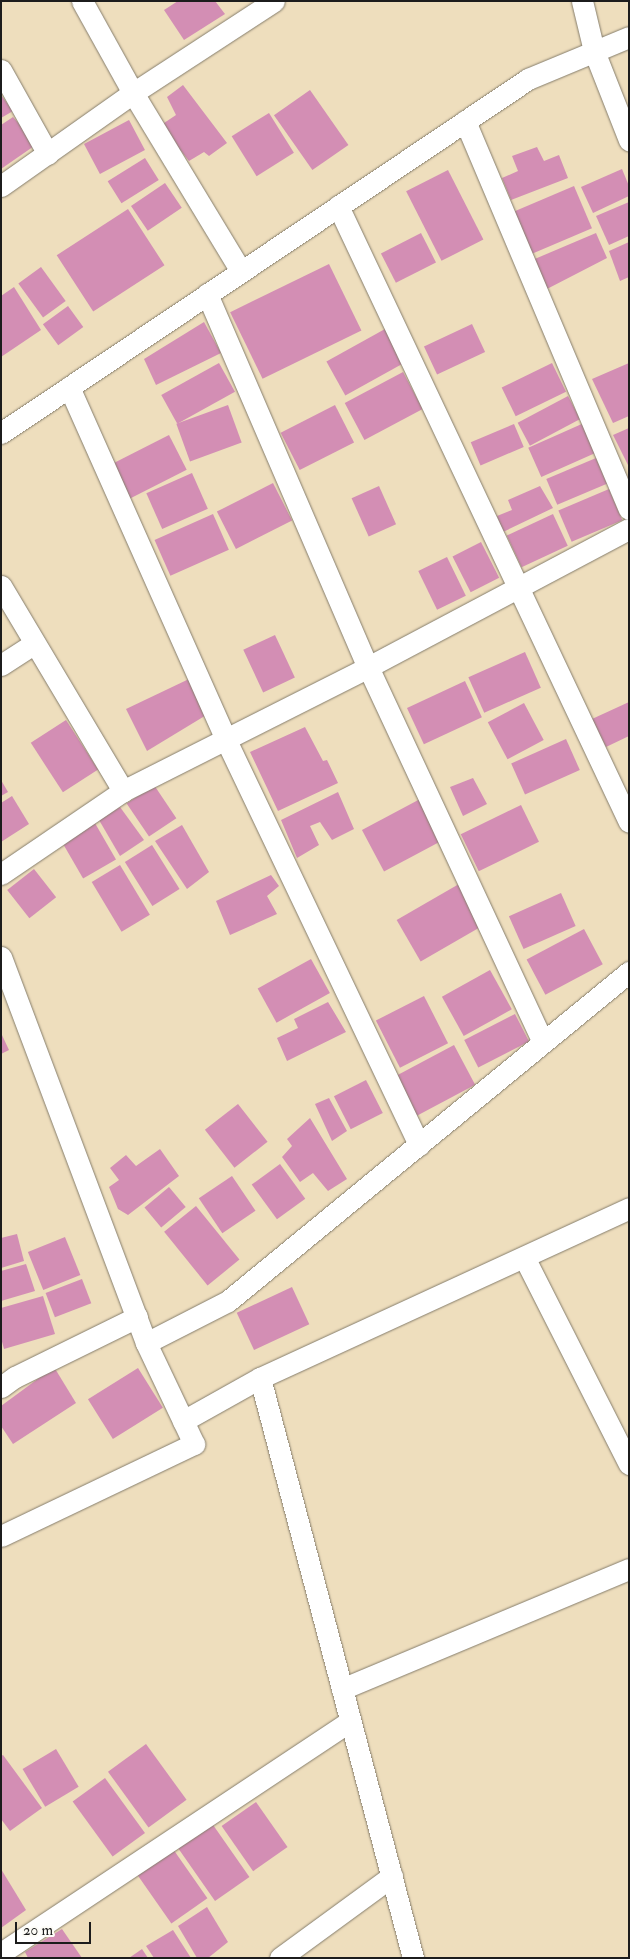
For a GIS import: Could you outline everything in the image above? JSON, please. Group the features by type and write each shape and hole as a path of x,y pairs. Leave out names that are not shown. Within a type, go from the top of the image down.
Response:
{"street":[{"path":"82,1 133,93 241,272"},
{"path":"1,186 133,93 274,1"},
{"path":"582,1 594,51 629,140"},
{"path":"1,433 528,79 629,37"},
{"path":"1,70 48,154"},
{"path":"465,121 629,509"},
{"path":"338,206 629,822"},
{"path":"207,294 368,668 543,1042"},
{"path":"69,387 225,738 419,1145"},
{"path":"1,874 123,791 225,738 368,668 629,528"},
{"path":"1,586 123,791"},
{"path":"1,665 35,643"},
{"path":"1,957 136,1317 194,1444 1,1536"},
{"path":"146,1342 228,1301 629,972"},
{"path":"183,1421 260,1378 629,1208"},
{"path":"524,1256 629,1464"},
{"path":"2,1385 136,1317"},
{"path":"260,1378 413,1958"},
{"path":"342,1689 629,1569"},
{"path":"1,1953 350,1721"},
{"path":"280,1958 392,1876"}],"building":[{"path":"178,1 215,1 225,14 184,40 164,10"},
{"path":"183,85 227,143 209,156 204,152 189,161 181,151 176,154 158,127 176,115 167,97"},
{"path":"310,90 348,145 312,170 274,115"},
{"path":"1,95 13,111 1,118"},
{"path":"269,113 294,153 257,176 232,136"},
{"path":"13,117 37,144 1,169 1,125"},
{"path":"129,120 145,150 100,174 84,144"},
{"path":"537,147 544,161 559,155 568,178 511,200 502,178 518,171 512,156"},
{"path":"145,158 159,180 121,203 108,181"},
{"path":"622,169 629,186 629,196 593,213 581,187"},
{"path":"448,170 483,239 442,261 406,191"},
{"path":"165,183 182,208 148,231 131,206"},
{"path":"574,186 592,228 530,255 512,212"},
{"path":"629,202 629,236 609,245 596,216"},
{"path":"128,209 164,265 93,311 57,255"},
{"path":"421,233 436,262 396,283 381,253"},
{"path":"596,233 607,258 545,290 530,261"},
{"path":"629,242 629,277 620,281 609,251"},
{"path":"329,264 361,331 263,379 230,312"},
{"path":"41,267 66,301 43,317 18,283"},
{"path":"14,287 41,330 1,357 1,296"},
{"path":"68,306 83,327 58,345 43,324"},
{"path":"204,322 221,353 156,385 144,359"},
{"path":"472,324 485,352 437,374 424,346"},
{"path":"385,329 404,363 345,396 326,361"},
{"path":"219,363 235,392 177,424 161,395"},
{"path":"552,363 566,392 516,416 502,388"},
{"path":"629,363 629,416 613,423 592,379"},
{"path":"403,372 423,409 364,440 345,403"},
{"path":"568,396 580,419 530,446 518,423"},
{"path":"228,405 242,443 190,461 176,424"},
{"path":"335,405 354,442 300,470 281,433"},
{"path":"584,423 597,452 541,477 528,448"},
{"path":"514,424 524,447 481,465 471,442"},
{"path":"629,428 629,467 613,435"},
{"path":"169,435 187,470 131,498 113,464"},
{"path":"596,458 607,484 557,505 546,479"},
{"path":"192,473 208,509 162,529 146,493"},
{"path":"273,483 292,520 236,549 217,512"},
{"path":"379,486 396,524 369,537 352,498"},
{"path":"540,486 553,508 503,532 497,516 512,510 508,500"},
{"path":"609,489 622,520 572,542 558,510"},
{"path":"213,514 229,550 170,576 155,540"},
{"path":"553,514 568,546 522,567 507,536"},
{"path":"481,542 499,578 471,592 452,557"},
{"path":"447,557 466,596 437,610 418,571"},
{"path":"275,635 295,678 263,692 243,650"},
{"path":"525,652 541,688 484,713 468,677"},
{"path":"189,679 208,714 147,751 126,709"},
{"path":"465,681 482,717 424,744 407,708"},
{"path":"629,702 629,736 606,747 592,719"},
{"path":"524,703 544,740 508,759 488,722"},
{"path":"66,720 98,769 63,792 31,743"},
{"path":"305,727 323,761 327,760 338,783 278,811 250,752"},
{"path":"566,739 580,770 525,794 511,763"},
{"path":"473,778 487,804 463,816 450,787"},
{"path":"1,780 8,792 1,796"},
{"path":"154,785 176,818 149,837 127,803"},
{"path":"338,792 354,829 332,840 320,822 310,826 319,845 297,858 281,820"},
{"path":"12,796 29,824 1,842 1,803"},
{"path":"422,798 444,839 384,871 362,830"},
{"path":"521,805 539,842 479,871 461,834"},
{"path":"120,807 144,840 120,856 99,820"},
{"path":"92,818 116,860 83,879 59,837"},
{"path":"182,825 209,872 187,889 155,841"},
{"path":"152,845 180,889 152,906 125,862"},
{"path":"120,865 150,915 122,932 92,882"},
{"path":"34,869 56,897 29,918 7,890"},
{"path":"271,875 279,886 267,896 277,914 230,935 216,901"},
{"path":"459,884 483,926 421,962 397,920"},
{"path":"561,893 576,926 524,949 509,916"},
{"path":"584,929 603,964 545,995 527,960"},
{"path":"311,959 330,993 277,1023 258,989"},
{"path":"490,970 512,1009 464,1036 442,997"},
{"path":"424,996 448,1043 400,1068 376,1021"},
{"path":"328,1002 346,1032 287,1061 277,1038 298,1028 294,1019"},
{"path":"515,1014 529,1042 478,1067 464,1040"},
{"path":"1,1033 9,1050 1,1054"},
{"path":"454,1045 475,1085 416,1116 395,1076"},
{"path":"366,1080 383,1113 351,1129 334,1096"},
{"path":"329,1098 347,1131 332,1141 315,1104"},
{"path":"238,1104 268,1142 234,1168 205,1130"},
{"path":"310,1118 347,1179 328,1191 313,1173 300,1182 282,1157 292,1146 287,1139"},
{"path":"160,1149 179,1176 128,1215 118,1209 109,1187 119,1180 110,1168 126,1155 136,1166"},
{"path":"280,1164 305,1199 277,1219 252,1185"},
{"path":"232,1176 255,1211 222,1233 199,1198"},
{"path":"169,1187 186,1207 161,1227 144,1208"},
{"path":"196,1206 239,1260 208,1285 164,1232"},
{"path":"17,1234 24,1261 1,1268 1,1238"},
{"path":"65,1237 80,1275 43,1290 28,1252"},
{"path":"26,1264 35,1291 1,1301 1,1271"},
{"path":"82,1279 91,1303 55,1317 46,1293"},
{"path":"292,1287 309,1324 254,1350 237,1313"},
{"path":"43,1296 55,1334 4,1349 1,1338 1,1308"},
{"path":"54,1367 76,1403 13,1444 1,1426 1,1406"},
{"path":"138,1368 163,1408 113,1439 88,1399"},
{"path":"146,1744 187,1800 149,1827 108,1772"},
{"path":"56,1749 79,1787 45,1807 23,1769"},
{"path":"3,1755 42,1808 10,1831 1,1819 1,1756"},
{"path":"105,1778 145,1833 113,1857 73,1802"},
{"path":"256,1802 288,1847 253,1871 222,1826"},
{"path":"211,1822 249,1877 215,1901 177,1846"},
{"path":"173,1849 207,1898 171,1923 137,1874"},
{"path":"1,1869 26,1910 1,1928"},
{"path":"207,1907 228,1942 208,1958 197,1958 178,1926"},
{"path":"62,1929 82,1958 28,1958 25,1952"},
{"path":"173,1930 191,1958 154,1958 146,1946"},
{"path":"142,1949 148,1958 129,1958"}]}
